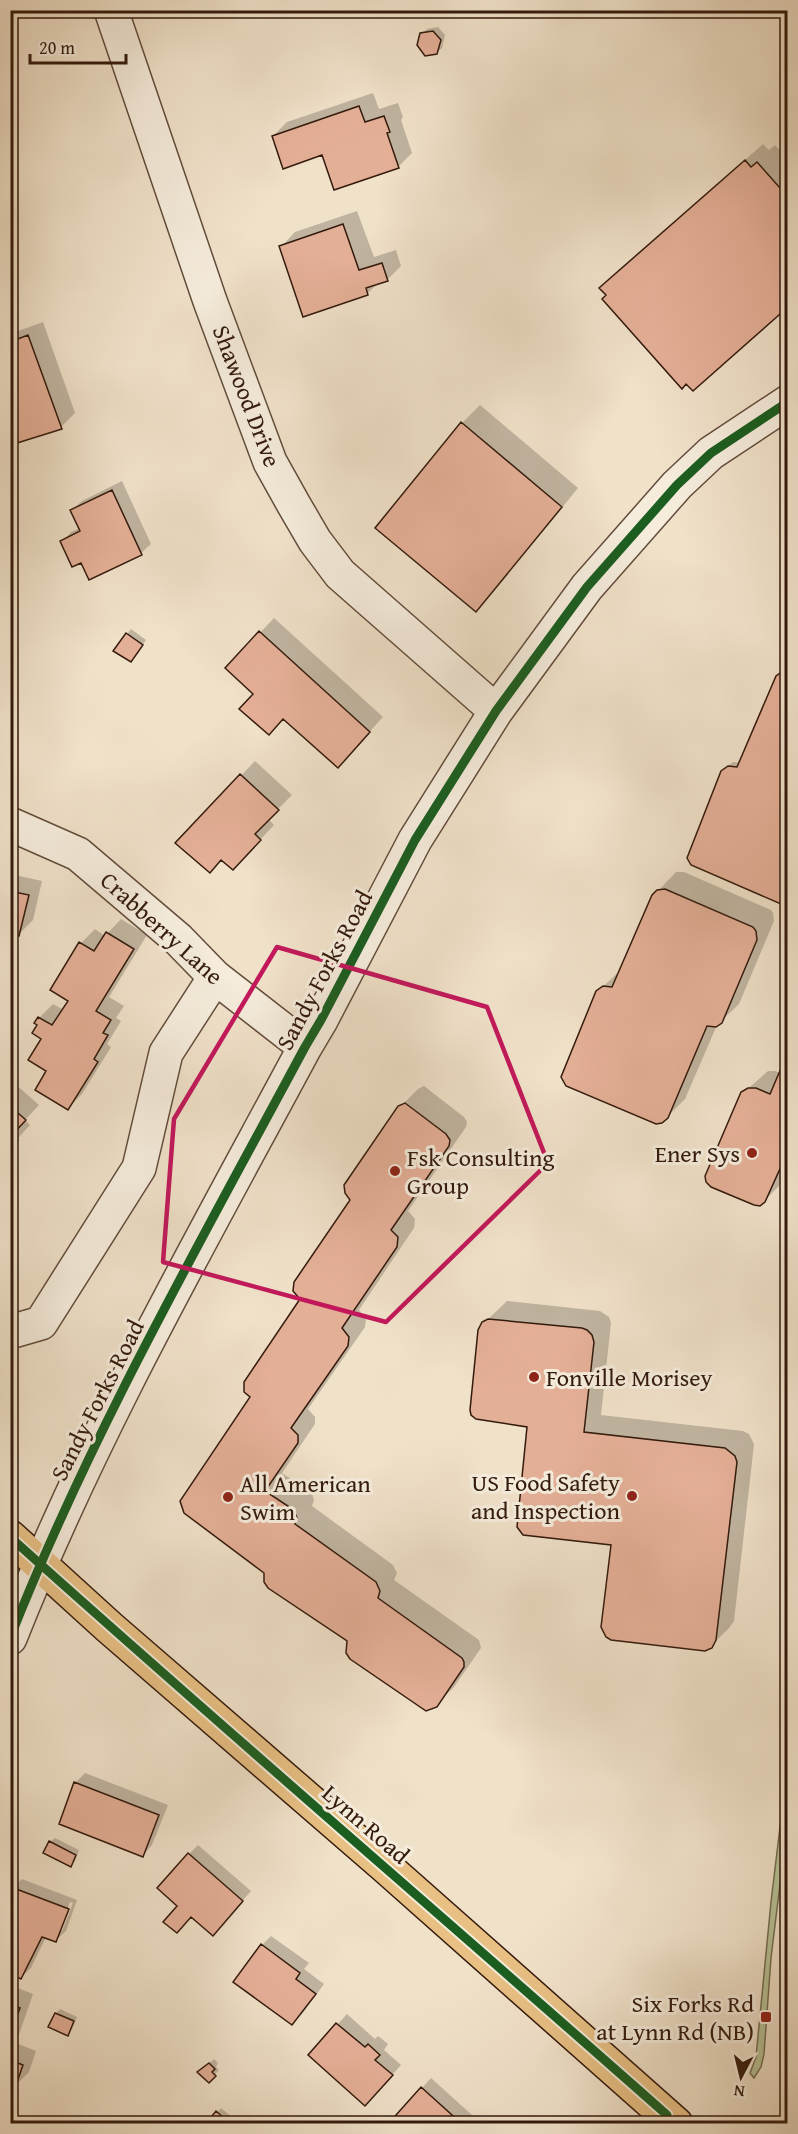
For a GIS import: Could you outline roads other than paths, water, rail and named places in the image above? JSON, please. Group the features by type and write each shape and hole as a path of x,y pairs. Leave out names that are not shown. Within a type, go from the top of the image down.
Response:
{"main road":[{"name":"Lynn Road","path":"10,1537 108,1627 386,1867 676,2124"}],"street":[{"name":"Shawood Drive","path":"111,10 210,301 270,462 315,541 340,574 496,711"},
{"name":"Sandy Forks Road","path":"10,1638 40,1564 78,1482 160,1318 416,840 496,711 587,587 677,485 711,453 788,402"},
{"name":"Crabberry Lane","path":"10,824 78,854 178,939 215,977 305,1047"},
{"path":"10,1332 41,1323 139,1168 166,1053 215,977"}],"place":[{"name":"Ener Sys","path":"752,1153"},
{"name":"Fsk Consulting Group","path":"395,1171"},
{"name":"Fonville Morisey","path":"534,1377"},
{"name":"US Food Safety and Inspection","path":"632,1496"},
{"name":"All American Swim","path":"228,1497"},
{"name":"Six Forks Rd at Lynn Rd (NB)","path":"766,2017"}]}
